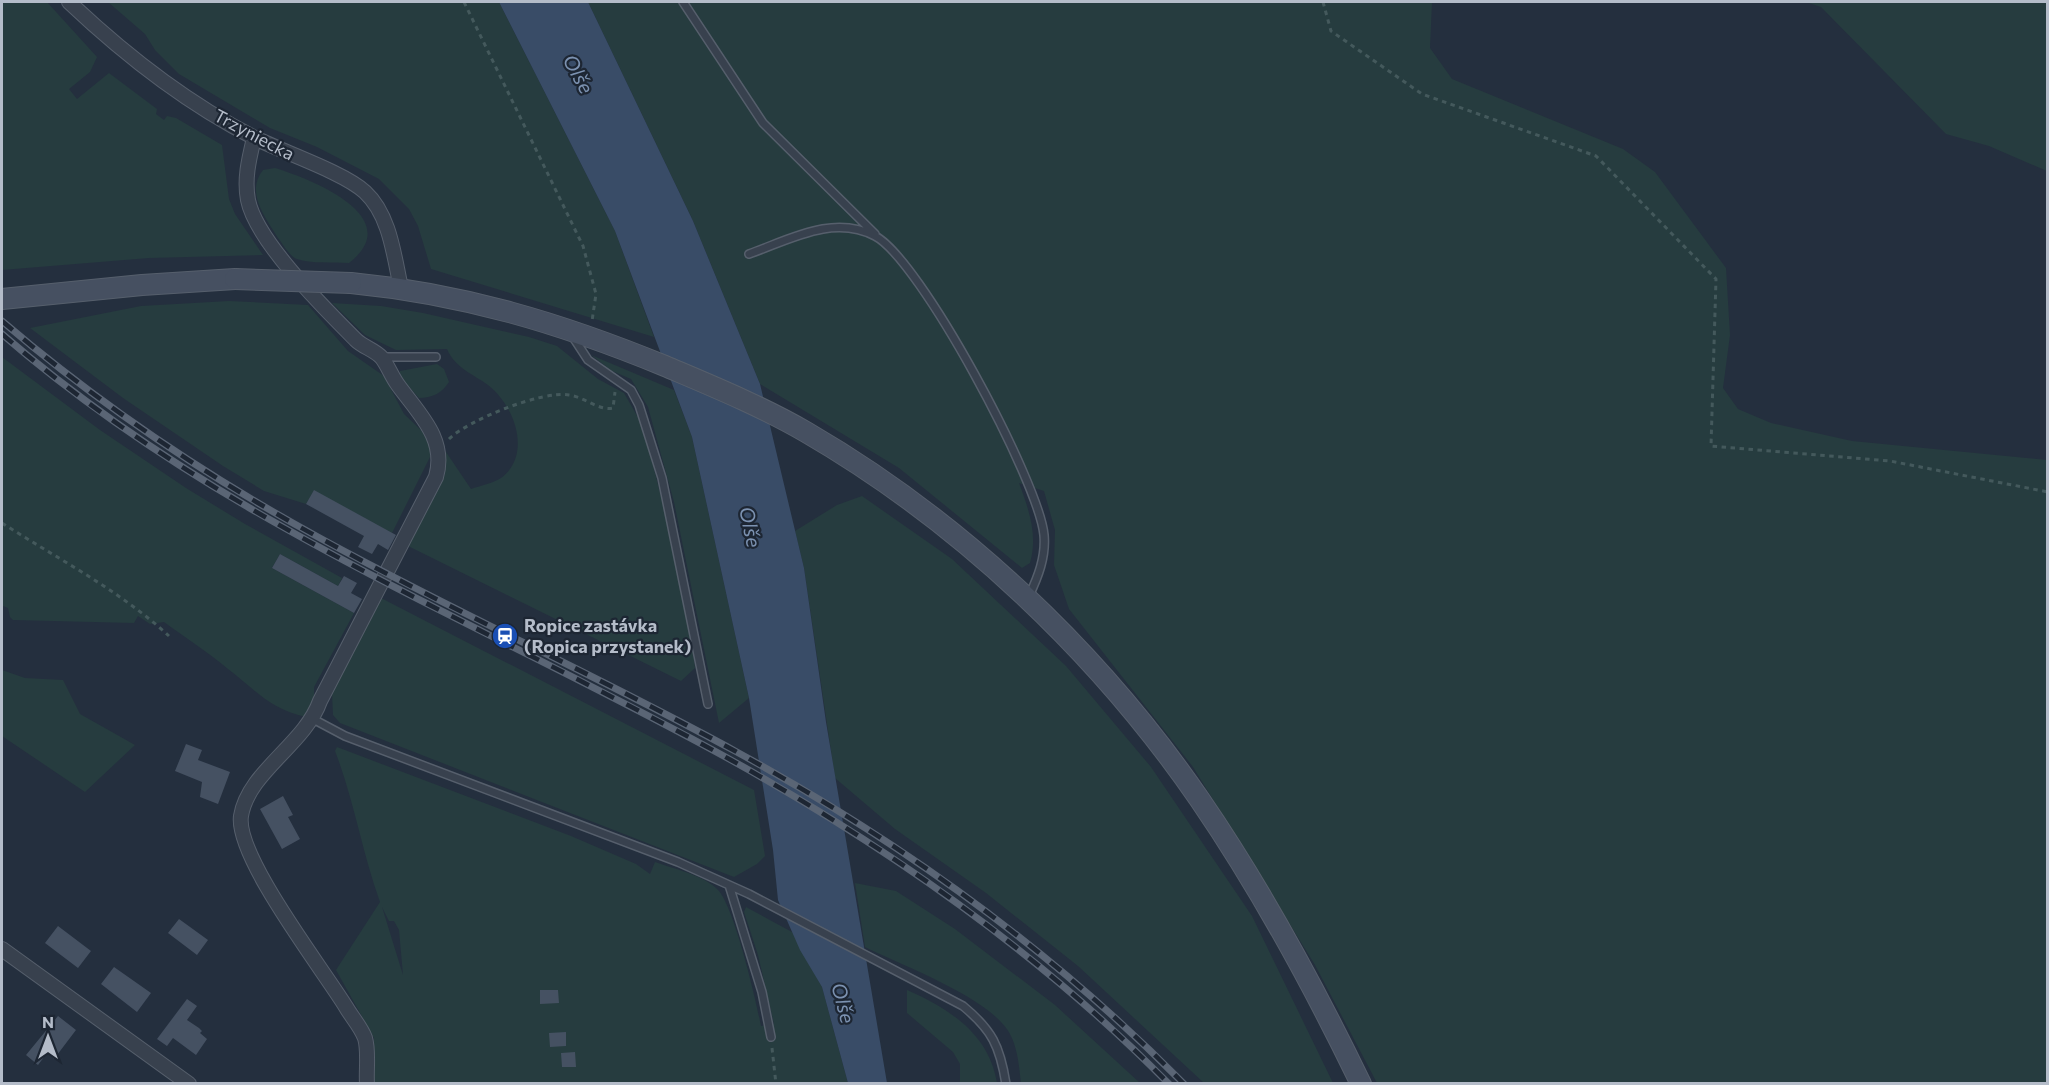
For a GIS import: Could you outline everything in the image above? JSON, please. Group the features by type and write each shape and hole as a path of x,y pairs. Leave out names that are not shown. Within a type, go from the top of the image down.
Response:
{"main road":[{"path":"2,300 235,279 351,283 401,288 471,301 612,344 718,389 804,431 905,496 1027,598 1114,691 1199,798 1230,846 1279,929 1361,1083"}],"street":[{"name":"Trzyniecka","path":"69,2 118,48 180,93 254,138 364,190 380,209 401,288"},
{"path":"254,138 246,186 248,202 261,230 306,286 358,342 381,357 398,385 432,430 439,450 440,463 436,477 320,701 314,719 250,790 241,817 243,842 269,892 322,968 365,1038 367,1083"},
{"path":"2,949 189,1083"}],"lane":[{"path":"683,2 763,123 900,259 982,387 1036,500 1044,532 1043,558 1027,598"},
{"path":"749,255 824,227 850,226 877,236"},
{"path":"569,330 588,360 631,390 639,405 654,449 682,569 708,704"},
{"path":"381,357 436,357"},
{"path":"314,719 345,736 501,794 729,885 928,987 963,1006 985,1024 1001,1053 1006,1083"},
{"path":"729,885 762,992 771,1037"}],"path":[{"path":"464,2 583,246 596,294 590,337"},
{"path":"1323,2 1331,31 1422,94 1596,156 1716,279 1711,446 1890,461 2048,492"},
{"path":"439,450 452,436 476,423 541,396 568,394 604,410 613,408 615,402 612,378"},
{"path":"2,523 88,575 169,636"},
{"path":"771,1037 776,1083"}],"green space":[{"path":"2,2 47,2 97,57 90,72 69,89 77,99 109,73 157,109 156,114 164,120 167,116 176,118 222,145 229,199 235,214 263,255 149,258 2,270"},
{"path":"108,2 499,2 615,231 654,337 431,269 418,226 409,209 379,179 317,147 270,128 179,74 155,50 145,34"},
{"path":"588,2 1432,2 1430,48 1452,79 1623,149 1655,172 1726,268 1730,335 1723,388 1738,409 1771,423 1852,441 2047,460 2047,1083 1377,1083 1315,965 1193,767 1069,609 1054,565 1055,530 1044,491 1019,483 1033,533 1030,563 1022,568 899,468 760,384 693,221"},
{"path":"1806,2 2047,2 2047,171 1989,146 1946,134 1821,7"},
{"path":"275,168 330,191 348,202 361,216 367,230 364,246 349,263 303,261 286,250 263,214 257,196 258,179 263,170"},
{"path":"229,301 308,305 348,351 384,376 404,414 423,432 430,445 430,457 392,533 314,491 306,504 264,491 123,398 30,328 141,306"},
{"path":"332,303 381,306 423,313 529,337 557,346 598,379 624,393 643,426 666,516 693,647 695,668 681,681 408,546 444,477 446,452 471,489 501,478 511,468 518,443 512,417 497,394 460,366 450,356 447,349 396,350 365,335"},
{"path":"591,355 674,390 692,437 749,698 719,723 674,502 648,407 631,379 612,371"},
{"path":"2,357 100,430 186,488 342,578 338,586 280,554 272,568 354,613 314,687 314,697 306,717 293,714 272,704 164,622 150,624 138,616 134,623 13,620 10,617 8,608 3,606 2,574"},
{"path":"437,364 444,369 449,382 440,392 432,396 419,398 400,377 400,371"},
{"path":"862,496 952,559 1066,666 1151,767 1252,916 1333,1083 1204,1083 1078,966 986,893 895,829 835,778 804,568 795,531 837,505"},
{"path":"381,598 754,790 765,856 757,864 734,877 340,723 333,715 332,693"},
{"path":"2,670 25,678 63,680 80,714 135,745 85,792 2,736"},
{"path":"337,747 571,836 636,864 650,874 655,862 705,880 718,890 731,914 761,1026 774,1024 758,955 744,912 746,907 792,932 822,987 848,1083 374,1083 374,1038 336,970 380,902 348,788 335,751","holes":["382,907 389,921 394,921 399,930 403,975"]},
{"path":"855,883 896,891 955,929 1055,1005 1140,1083 1021,1083 1015,1046 1010,1034 1000,1021 985,1008 945,984 865,947"},
{"path":"907,990 938,1006 965,1025 986,1050 997,1083 960,1083 960,1064 953,1052 907,1013"}],"water":[{"name":"Olše","path":"499,2 588,2 693,221 760,384 804,568 826,722 887,1083 848,1083 822,987 800,950 778,900 773,850 749,698 692,437 615,231"}],"building":[{"path":"314,490 396,535 388,550 378,544 372,554 358,547 364,536 306,504"},
{"path":"280,554 338,586 344,576 357,583 351,593 362,599 354,613 272,568"},
{"path":"186,744 202,750 198,760 230,772 218,804 200,797 202,782 175,771"},
{"path":"283,796 293,815 288,817 300,839 282,849 260,809"},
{"path":"179,919 208,940 197,955 168,933"},
{"path":"58,926 91,951 78,968 45,943"},
{"path":"114,967 151,993 137,1012 101,984"},
{"path":"540,990 558,990 559,1003 540,1004"},
{"path":"187,999 197,1006 187,1020 199,1028 202,1031 200,1033 207,1039 196,1055 173,1038 167,1046 157,1039"},
{"path":"58,1016 76,1030 54,1059 47,1053 38,1065 26,1055"},
{"path":"566,1032 566,1046 550,1047 549,1033"},
{"path":"575,1052 576,1067 562,1067 561,1053"}],"railway":[{"path":"2,321 115,410 194,464 276,514 422,592 683,723 856,822 972,901 1027,943 1134,1035 1184,1084"},
{"path":"2,334 86,401 173,461 263,516 355,566 731,760 849,830 906,867 1016,948 1120,1036 1169,1084"}],"place":[{"name":"Ropice zastávka (Ropica przystanek)","path":"505,636"}]}
